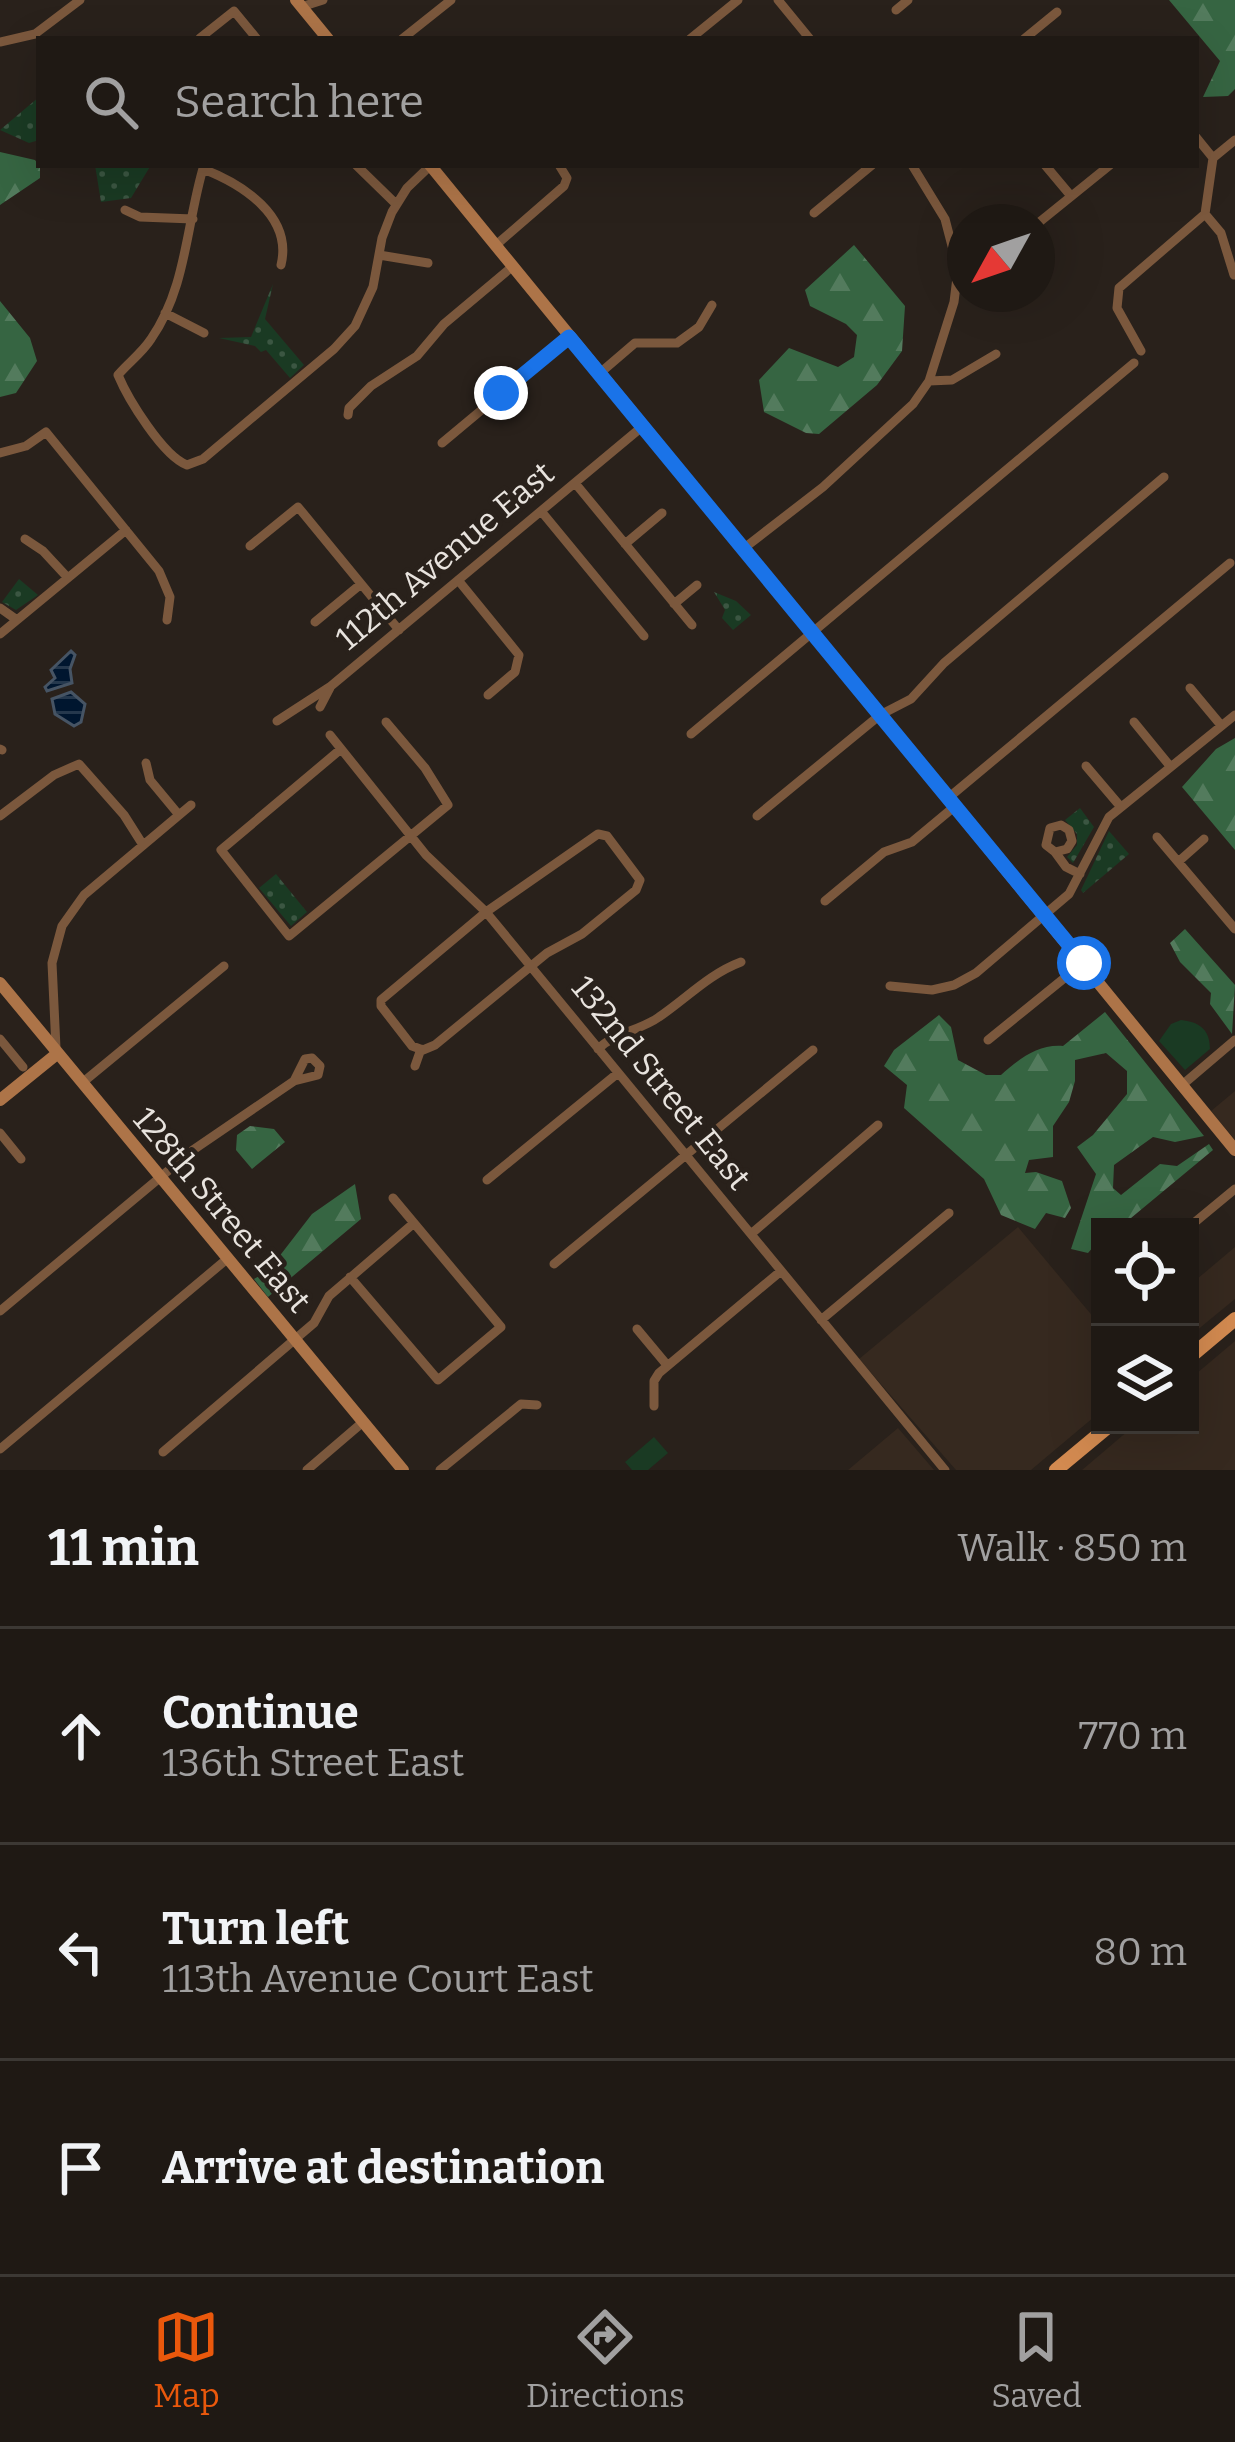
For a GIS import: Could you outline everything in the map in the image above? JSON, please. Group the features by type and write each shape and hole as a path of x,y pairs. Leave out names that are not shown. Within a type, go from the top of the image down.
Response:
{"main road":[{"path":"1199,1349 1235,1319"},
{"path":"1056,1470 1099,1434"}],"street":[{"path":"0,43 35,34 80,0"},
{"path":"298,3 323,0"},
{"path":"430,0 438,10"},
{"path":"406,36 451,0"},
{"path":"694,36 738,0"},
{"path":"778,0 808,36"},
{"path":"896,10 908,0"},
{"path":"298,3 326,36"},
{"path":"203,36 234,11 255,36"},
{"path":"1028,36 1057,12"},
{"path":"1199,140 1214,158"},
{"path":"1142,351 1117,308 1122,284 1205,214 1214,158 1235,140"},
{"path":"204,168 187,254 165,314 146,346 118,375 143,418 177,461 187,465 203,459 346,337 368,301 384,231 396,204 427,168"},
{"path":"206,168 257,199 277,227 284,253 281,265"},
{"path":"359,168 396,204"},
{"path":"432,168 1235,1150"},
{"path":"496,245 564,186 567,178 561,168"},
{"path":"814,213 868,168"},
{"path":"914,168 947,224"},
{"path":"1048,168 1071,196"},
{"path":"1055,209 1106,168"},
{"path":"125,210 140,217 193,219"},
{"path":"1205,214 1221,232 1234,275"},
{"path":"379,255 428,263"},
{"path":"348,415 370,386 416,356 444,324 513,266"},
{"path":"600,373 635,343 677,343 699,327 712,305"},
{"path":"743,549 823,487 913,404 928,381 951,312"},
{"path":"165,314 204,333"},
{"path":"442,443 569,337"},
{"path":"928,381 952,380 996,354"},
{"path":"691,734 1134,363"},
{"name":"112th Avenue East","path":"277,721 331,686 643,426"},
{"path":"0,453 32,444 46,432 166,585 170,597 167,620"},
{"path":"757,816 880,715 911,699 944,663 1164,477"},
{"path":"575,482 692,626"},
{"path":"250,546 298,506 399,630"},
{"path":"541,511 644,636"},
{"path":"625,544 662,513"},
{"path":"0,634 126,530"},
{"path":"25,539 44,550 68,578"},
{"path":"825,901 884,852 912,842 1230,563"},
{"path":"458,580 520,655 520,664 488,695"},
{"path":"314,622 361,584"},
{"path":"674,604 698,584"},
{"path":"0,608 17,620"},
{"path":"320,707 331,686"},
{"path":"1190,688 1220,724"},
{"path":"890,986 932,990 955,985 976,973 1069,894 1103,823 1120,806 1235,715"},
{"path":"341,749 220,850 290,935 448,805 425,768 386,722"},
{"path":"1134,722 1170,766"},
{"name":"132nd Street East","path":"330,735 410,835 486,911 945,1470"},
{"path":"0,816 76,763 124,815 142,845"},
{"path":"146,763 150,780 179,815"},
{"path":"1087,766 1120,806"},
{"path":"0,1100 58,1053 53,1037 52,963 62,926 84,895 191,806"},
{"path":"598,834 607,836 640,880 636,890 593,926 531,967 435,1045 412,1046 380,1002 486,911 598,834"},
{"path":"1157,837 1235,929"},
{"path":"1178,862 1204,839"},
{"path":"1055,851 1066,867 1080,874"},
{"path":"598,1048 655,1021 720,969 741,962"},
{"path":"988,1040 1084,963"},
{"path":"82,1083 224,966"},
{"name":"128th Street East","path":"0,983 403,1470"},
{"path":"0,1039 23,1067"},
{"path":"1181,1086 1235,1040"},
{"path":"415,1066 421,1049"},
{"path":"554,1264 814,1050"},
{"path":"487,1180 618,1073"},
{"path":"0,1311 159,1178 294,1081"},
{"path":"751,1234 878,1126"},
{"path":"0,1133 21,1159"},
{"path":"1199,1219 1235,1189"},
{"path":"350,1277 438,1380 501,1327 393,1198"},
{"path":"821,1320 949,1214"},
{"path":"164,1452 295,1340 321,1314 329,1296 414,1223"},
{"path":"0,1449 227,1259"},
{"path":"654,1406 657,1375 781,1271"},
{"path":"638,1329 668,1365"},
{"path":"440,1470 521,1403 537,1405"},
{"path":"307,1470 363,1422"}],"shaded area":[{"path":"1235,1091 1235,1140 1211,1111"},
{"path":"1018,1227 1091,1314 1091,1420 1031,1470 956,1470 859,1359"},
{"path":"1235,1247 1235,1299 1199,1329 1199,1326 1199,1277"},
{"path":"1235,1341 1235,1470 1082,1470 1124,1434 1199,1434 1199,1371"},
{"path":"898,1428 934,1470 848,1470"}],"green space":[{"path":"1169,0 1235,0 1235,89 1228,96 1203,97 1220,61"},
{"path":"36,100 36,141 29,143 0,130"},
{"path":"0,152 35,160 40,178 0,205"},
{"path":"95,168 149,168 131,198 101,202"},
{"path":"854,245 905,306 902,351 877,385 819,434 806,433 764,412 759,380 789,348 838,367 854,357 857,335 810,306 805,290"},
{"path":"273,284 265,319 304,365 290,378 266,350 219,338 251,337"},
{"path":"0,301 30,338 37,361 16,393 0,397"},
{"path":"19,579 38,595 16,610 2,602"},
{"path":"714,592 736,601 751,615 733,630 722,618 725,610"},
{"path":"1235,738 1235,850 1182,787 1216,749"},
{"path":"1080,808 1094,827 1073,863 1067,857 1077,845 1077,834 1065,820"},
{"path":"1109,831 1129,854 1083,893 1081,890"},
{"path":"276,874 307,912 291,926 259,888"},
{"path":"1185,929 1235,985 1232,1034 1210,1004 1211,993 1180,962 1170,943"},
{"path":"1105,1012 1204,1136 1175,1142 1153,1137 1114,1165 1113,1188 1121,1195 1160,1164 1177,1166 1209,1144 1213,1150 1131,1218 1091,1218 1088,1253 1071,1249 1096,1174 1077,1147 1127,1094 1127,1071 1106,1053 1075,1060 1069,1102 1053,1126 1053,1157 1029,1160 1025,1173 1062,1181 1071,1208 1065,1218 1046,1213 1035,1229 1001,1215 984,1179 904,1108 907,1085 884,1066 894,1050 939,1015 951,1027 958,1060 986,1075 1001,1075 1037,1050 1063,1046"},
{"path":"1181,1020 1202,1028 1210,1049 1185,1070 1159,1041 1171,1024"},
{"path":"250,1126 274,1129 285,1142 252,1169 236,1150 237,1135"},
{"path":"355,1184 361,1219 268,1297 254,1279 268,1271 312,1214"},
{"path":"654,1437 668,1453 648,1470 632,1470 625,1462"}],"water":[{"path":"71,651 75,655 72,683 47,691 45,687 55,678 51,670"},
{"path":"71,692 85,704 81,722 74,726 55,714 52,699"}],"route":[{"path":"501,393 569,337 1084,963"}]}
